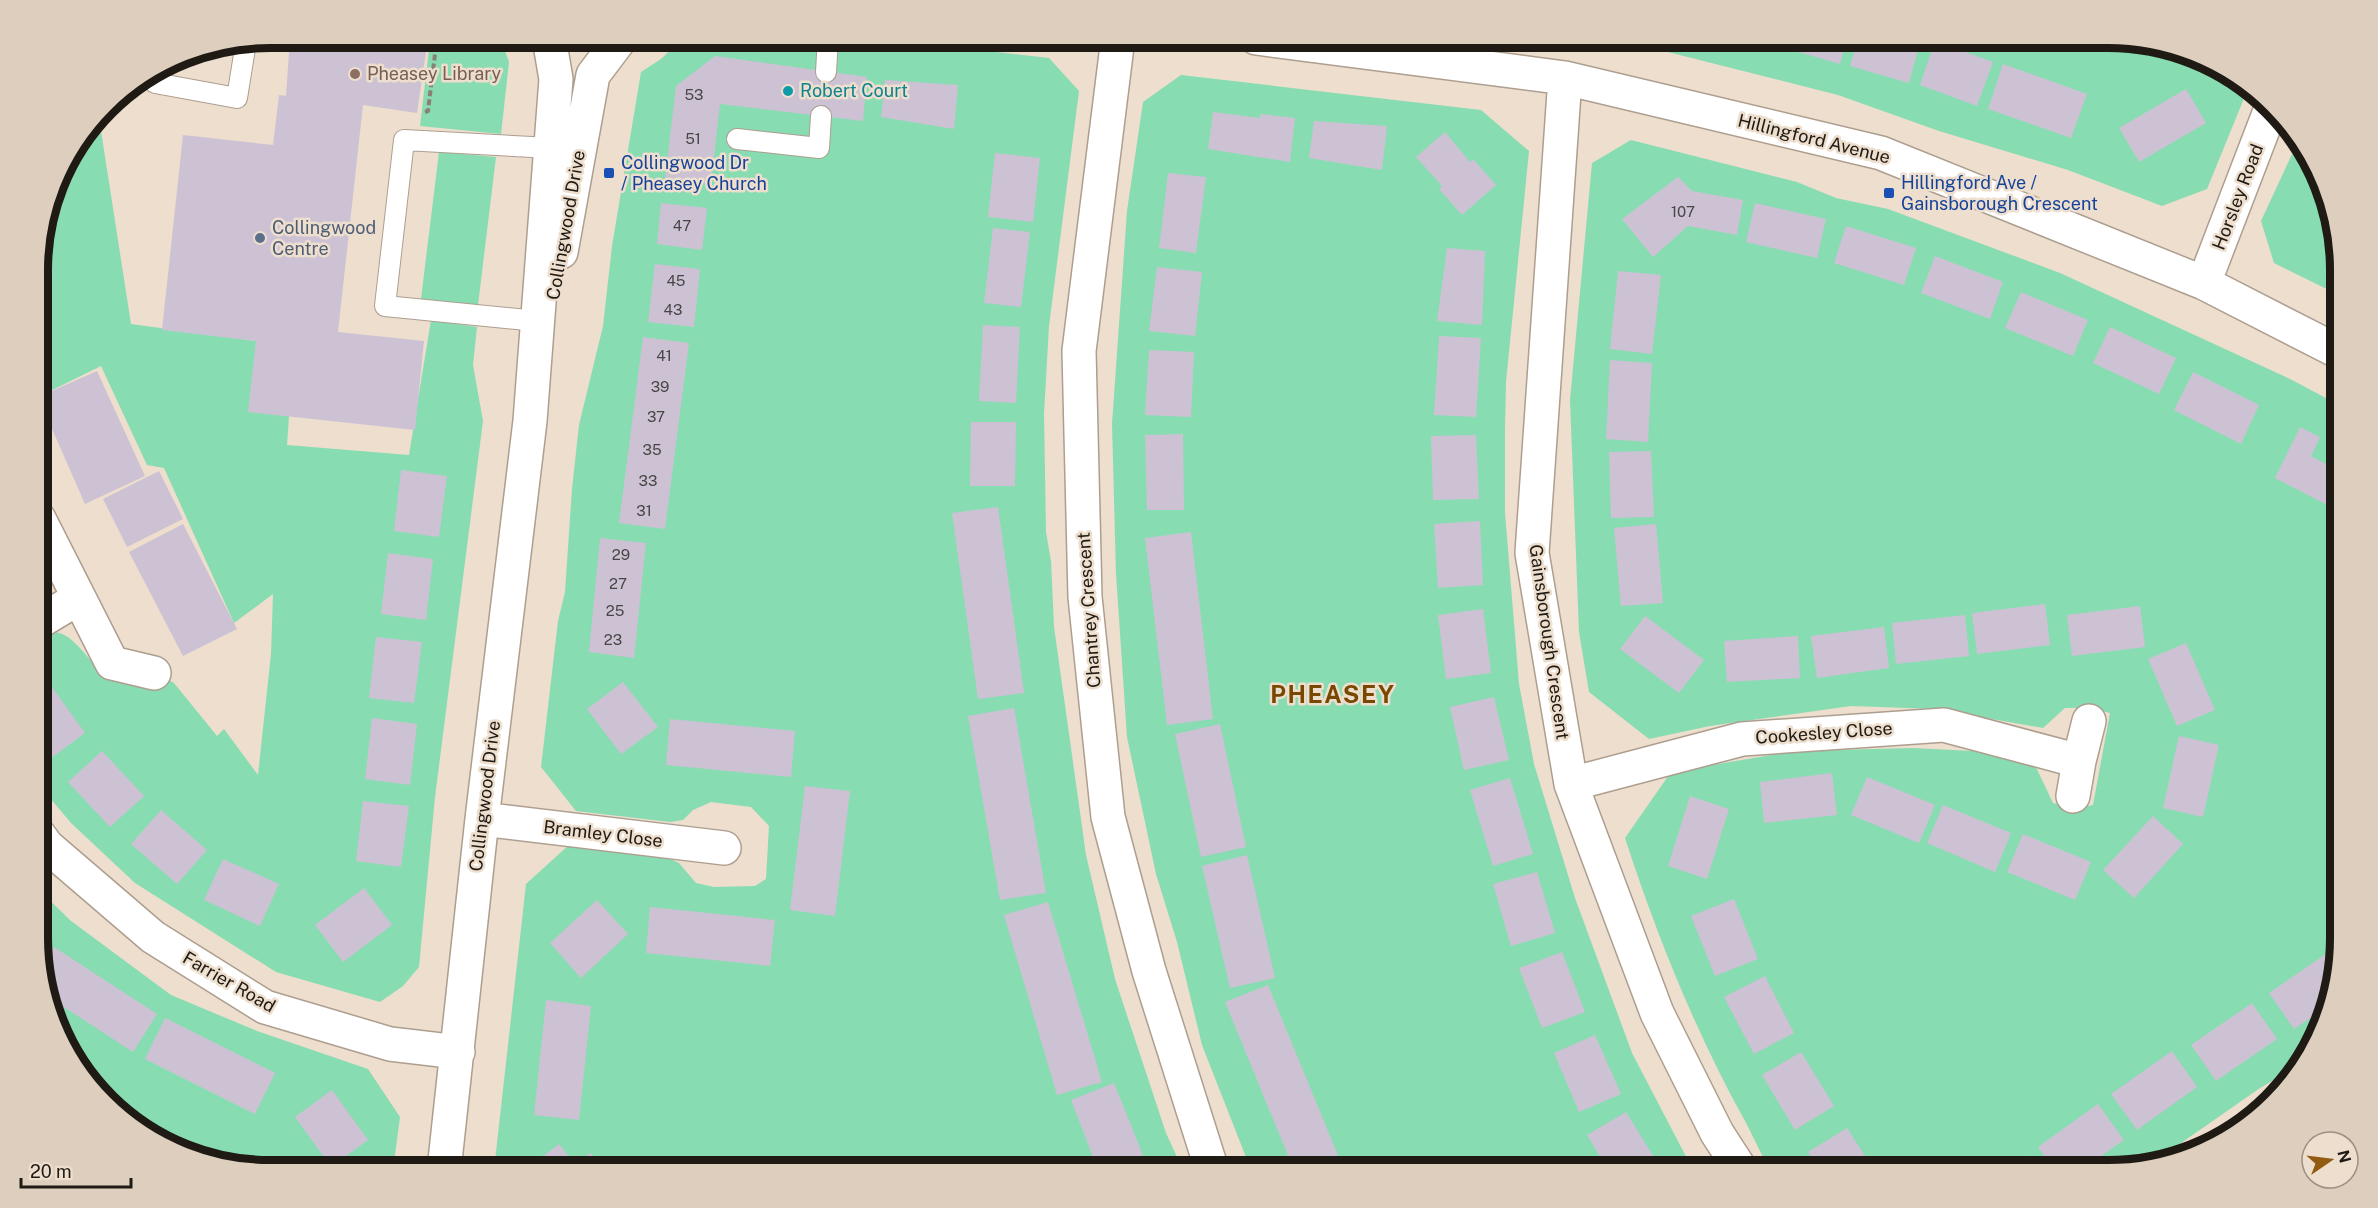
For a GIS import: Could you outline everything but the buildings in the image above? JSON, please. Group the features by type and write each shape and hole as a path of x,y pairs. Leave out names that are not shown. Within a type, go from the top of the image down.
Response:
{"street":[{"name":"Collingwood Drive","path":"445,1160 482,819 530,421 556,79 551,48"},
{"name":"Collingwood Drive","path":"530,421 593,75 613,48"},
{"name":"Chantrey Crescent","path":"1117,48 1079,351 1085,597 1108,817 1149,971 1209,1160"},
{"name":"Hillingford Avenue","path":"1333,48 1565,78 1881,153 2205,283 2330,347"},
{"name":"Gainsborough Crescent","path":"1565,78 1532,553 1571,784 1657,1013 1717,1133 1735,1160"},
{"name":"Horsley Road","path":"2205,283 2268,116"},
{"path":"48,538 77,599 112,663 154,673"},
{"path":"48,617 77,599"},
{"path":"2073,796 2089,721"},
{"name":"Cookesley Close","path":"1571,784 1742,739 1944,725 2079,761"},
{"name":"Bramley Close","path":"482,819 724,848"},
{"name":"Farrier Road","path":"48,847 153,938 265,1007 390,1044 458,1052"}],"lane":[{"path":"826,72 827,48"},
{"path":"155,80 155,83 237,98 245,49"},
{"path":"736,139 819,148 821,116"},
{"path":"537,321 385,306 404,140 551,148"}],"path":[{"path":"404,140 413,119 428,111 436,48"}],"green space":[{"path":"421,48 502,48 505,51 509,62 501,134 420,126 429,49"},
{"path":"673,48 962,48 1049,58 1079,91 1049,326 1044,414 1046,532 1051,561 1054,627 1086,855 1115,979 1166,1133 1178,1160 495,1160 526,884 570,844 664,856 679,863 696,883 714,887 755,886 766,879 769,826 751,807 711,802 693,810 683,820 670,822 576,811 541,767 558,621 565,592 579,425 603,326 612,246 641,72"},
{"path":"1652,48 2122,48 2151,52 2193,65 2231,85 2245,96 2207,189 2162,206 2068,170 1939,131 1838,95"},
{"path":"1181,75 1481,110 1529,151 1506,382 1505,428 1505,513 1519,684 1534,764 1575,898 1632,1053 1688,1160 1247,1160 1202,1045 1177,942 1156,874 1127,737 1116,574 1112,424 1127,211 1143,102"},
{"path":"100,127 131,324 256,341 289,416 287,445 409,455 431,320 477,327 473,365 483,421 435,797 419,967 403,986 380,1002 276,972 135,883 71,823 48,796 49,633 57,633 73,641 100,670 167,679 174,683 217,736 224,729 258,775 271,654 273,594 234,623 164,468 147,465 101,366 48,392 48,256 52,227 71,172 85,147"},
{"path":"1631,140 1797,182 1836,198 1888,209 2060,273 2290,379 2330,400 2330,952 2326,981 2307,1036 2283,1075 2170,1150 2122,1160 1765,1160 1693,1018 1650,911 1625,838 1671,772 1794,751 1913,748 1993,752 2035,765 2053,803 2079,808 2093,805 2110,713 2090,708 2065,708 2043,728 1936,709 1851,706 1710,726 1649,739 1589,692 1579,632 1570,400 1592,163"},
{"path":"2294,149 2313,185 2326,227 2330,256 2330,291 2274,263 2261,221"},
{"name":"Collingwood Centre","path":"439,152 496,157 478,305 421,299"},
{"path":"48,899 71,921 171,995 257,1031 368,1069 400,1117 394,1160 256,1160 227,1156 185,1143 147,1123 103,1084 85,1061 65,1023 50,967"}],"place":[{"name":"Pheasey Library","path":"355,74"},
{"name":"Robert Court","path":"788,91"},
{"name":"Collingwood Dr / Pheasey Church","path":"609,173"},
{"name":"Hillingford Ave / Gainsborough Crescent","path":"1889,193"},
{"name":"Collingwood Centre","path":"260,238"}],"district":[{"name":"PHEASEY","path":"1333,695"}]}
